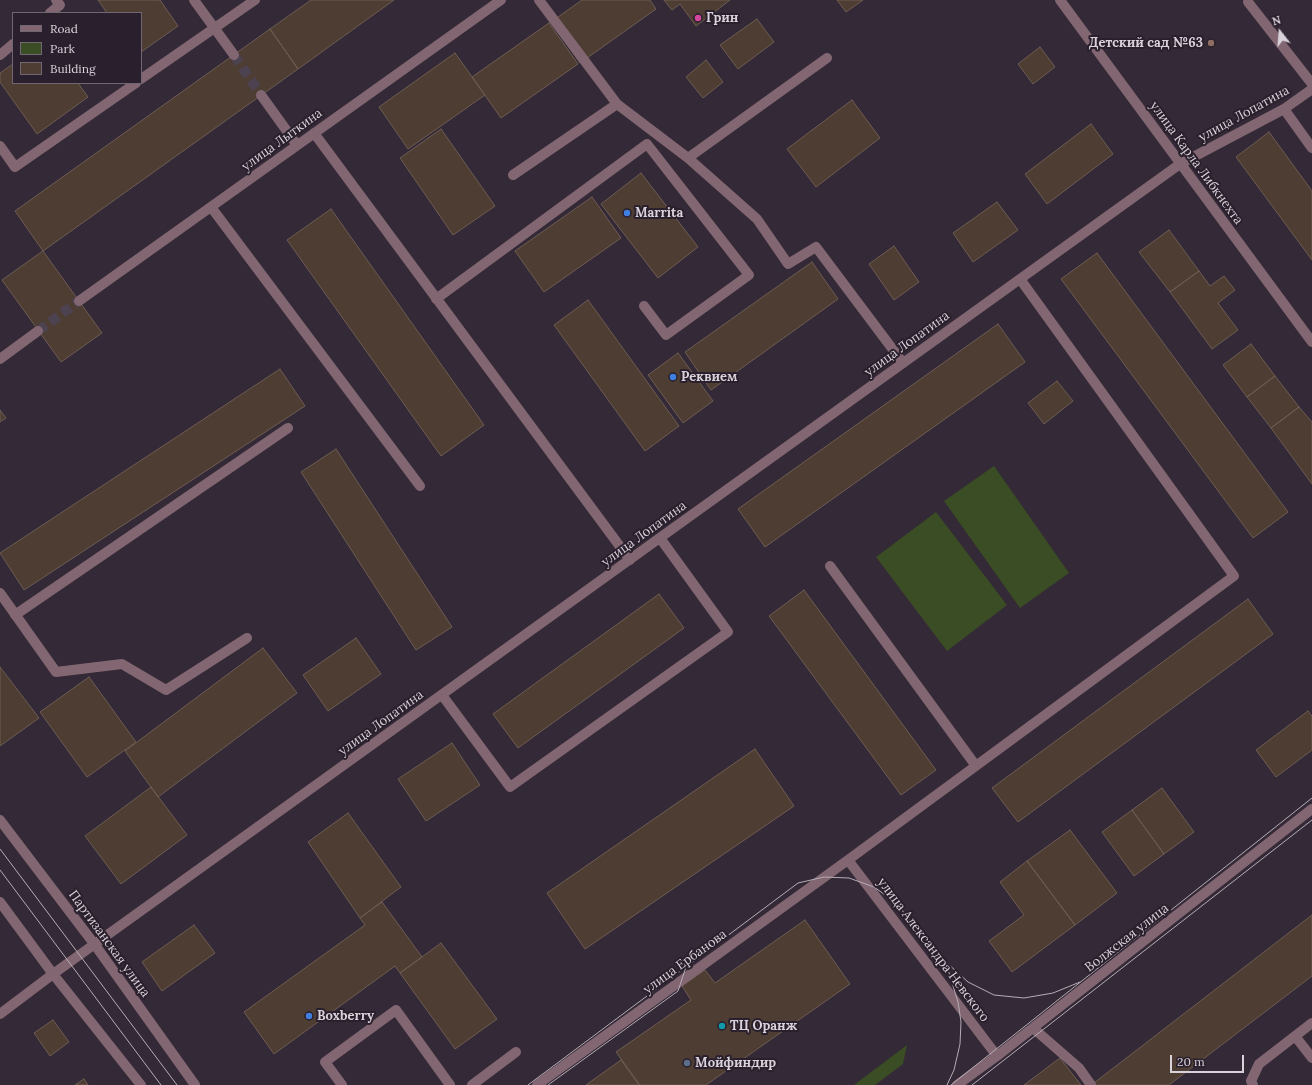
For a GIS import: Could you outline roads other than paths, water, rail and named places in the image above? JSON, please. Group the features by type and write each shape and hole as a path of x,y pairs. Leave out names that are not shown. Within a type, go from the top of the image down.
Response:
{"street":[{"path":"51,12 60,5 56,0"},
{"path":"194,0 234,55"},
{"path":"142,78 255,0"},
{"name":"улица Лыткина","path":"79,301 501,0"},
{"path":"539,0 618,104 688,158 757,220 788,264 816,247 903,363"},
{"name":"улица Карла Либкнехта","path":"1060,0 1312,342"},
{"path":"1248,2 1312,84"},
{"path":"0,55 12,45"},
{"path":"688,158 827,58"},
{"path":"0,146 15,166 135,84"},
{"name":"улица Лопатина","path":"0,1014 53,974 1180,164 1284,109 1312,89"},
{"path":"261,95 297,145"},
{"path":"513,175 618,104"},
{"path":"1284,109 1312,148"},
{"path":"314,133 630,560"},
{"path":"436,299 648,144 749,275 666,335 644,306"},
{"path":"211,207 420,486"},
{"name":"улица Ербанова","path":"537,1085 848,860 1234,576 1020,278"},
{"path":"0,359 38,331"},
{"path":"15,615 288,428"},
{"path":"442,695 510,787 728,632 660,538"},
{"path":"830,566 976,766"},
{"path":"0,593 56,672 122,664 166,690 248,638"},
{"name":"Волжская улица","path":"957,1085 997,1056 1312,809"},
{"name":"Партизанская улица","path":"0,820 95,945 194,1085"},
{"name":"улица Александра Невского","path":"848,860 997,1056"},
{"path":"0,902 53,974 141,1085"},
{"path":"342,1085 325,1062 396,1010 450,1085"},
{"path":"1253,1085 1251,1080 1259,1064 1312,1023"},
{"path":"1033,1028 1079,1068 1091,1085"},
{"path":"1295,1036 1312,1058"},
{"path":"472,1085 516,1052"}],"tunnel":[{"path":"234,55 261,95"},
{"path":"38,331 79,301"}],"tram line":[{"path":"951,1085 1312,798"},
{"path":"972,1085 1312,820"},
{"path":"0,849 177,1085"},
{"path":"0,870 161,1085"},
{"path":"528,1085 798,883 824,877 849,878 874,887 895,902 946,962 968,982 994,995 1024,998 1053,993 1080,982"},
{"path":"946,963 958,1002 961,1022 960,1044 954,1070 947,1085"},
{"path":"548,1085 678,991 686,967"}],"place":[{"name":"Грин","path":"698,18"},
{"name":"Детский сад №63","path":"1211,43"},
{"name":"Marrita","path":"627,213"},
{"name":"Реквием","path":"673,377"},
{"name":"Boxberry","path":"309,1016"},
{"name":"ТЦ Оранж","path":"722,1026"},
{"name":"Мойфиндир","path":"687,1063"}]}
